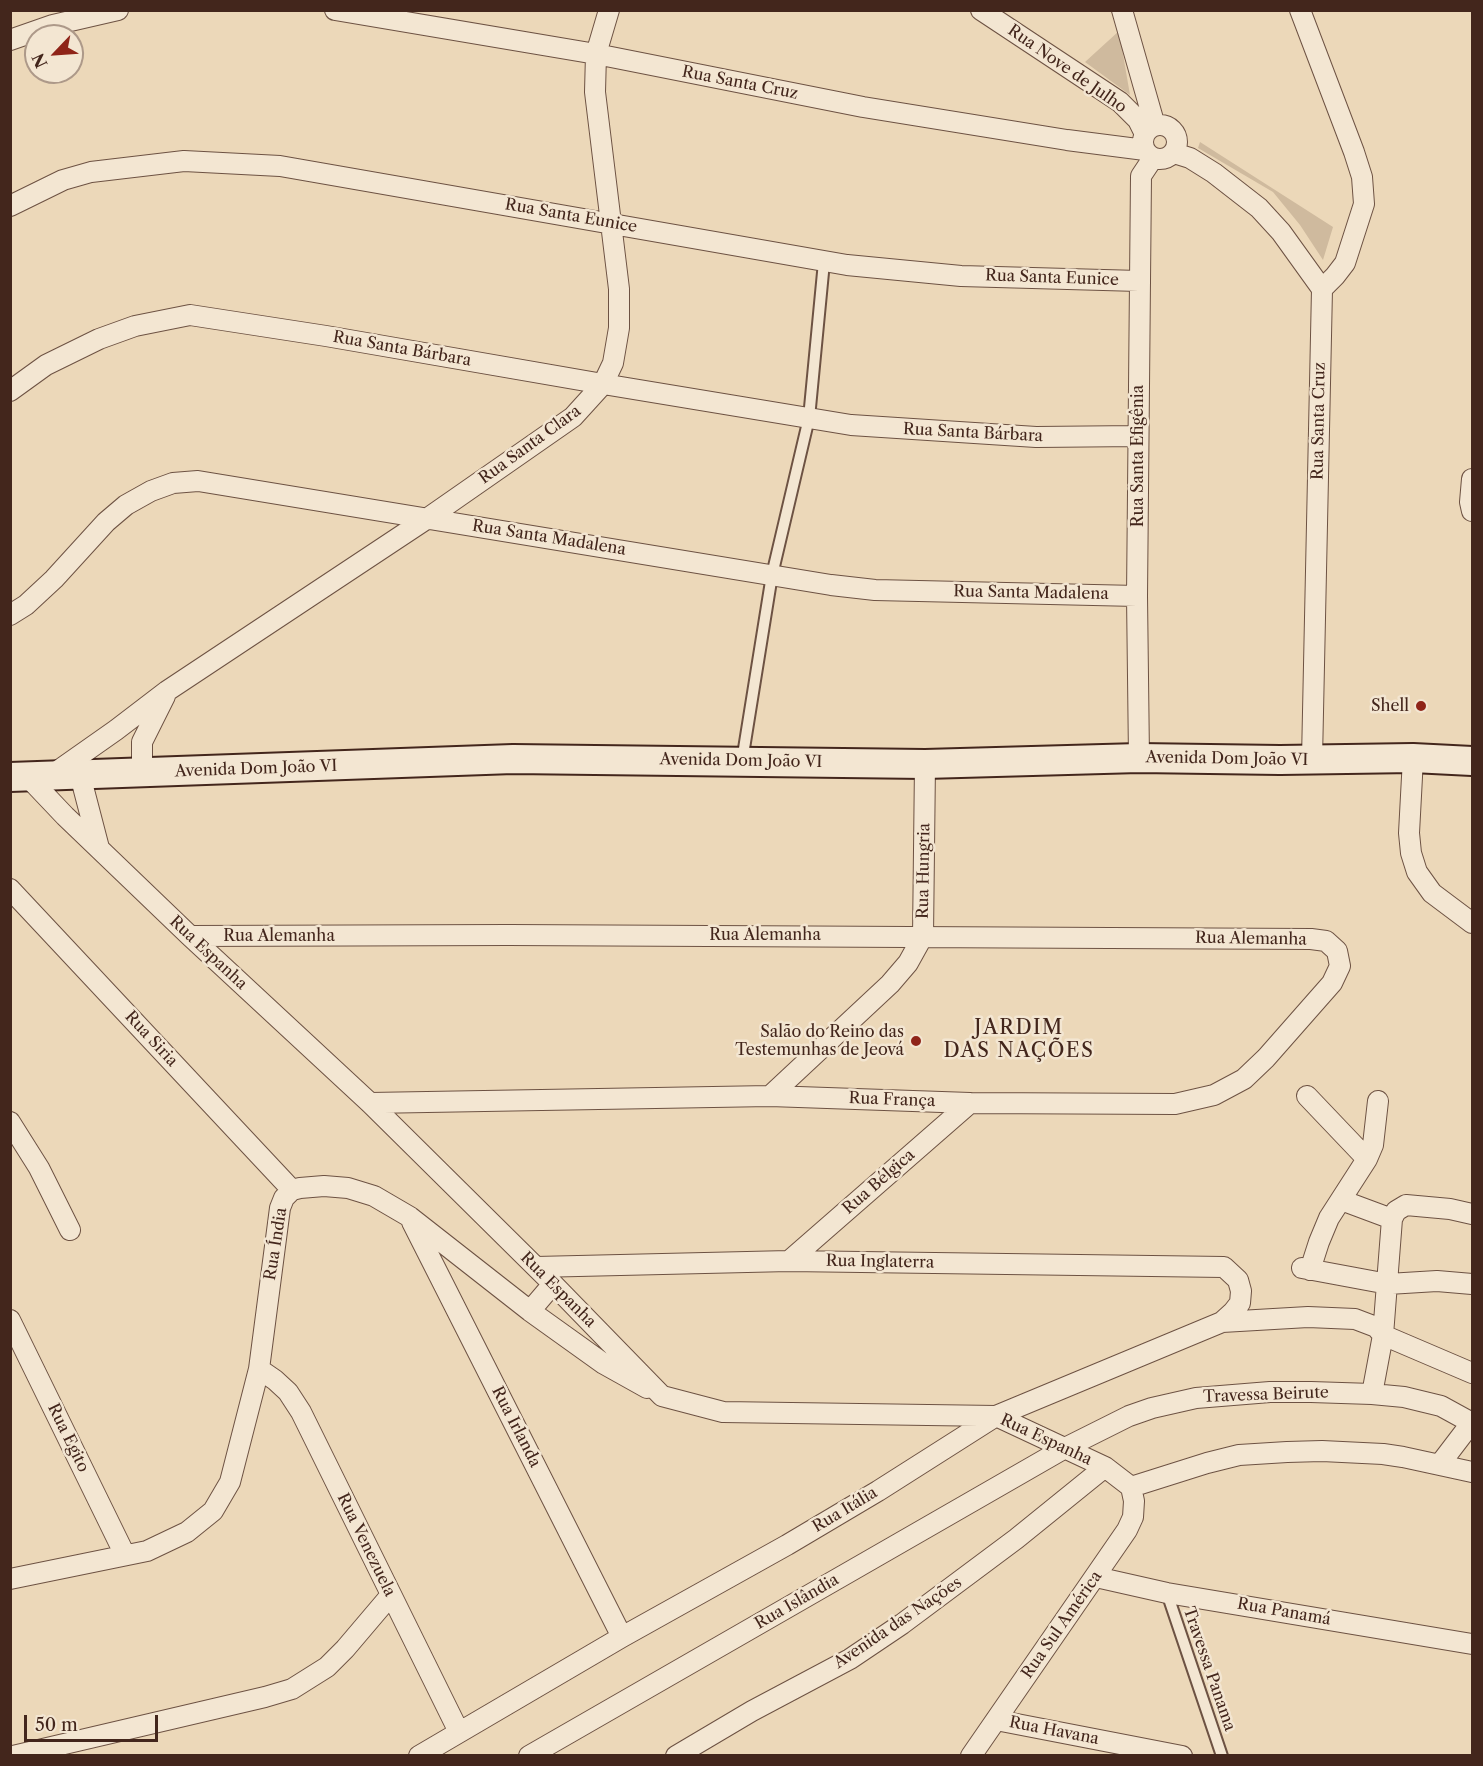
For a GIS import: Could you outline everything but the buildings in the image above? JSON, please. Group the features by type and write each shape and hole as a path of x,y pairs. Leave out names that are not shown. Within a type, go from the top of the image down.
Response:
{"street":[{"path":"10,40 53,25 118,10"},
{"name":"Rua Santa Cruz","path":"335,10 596,54 863,106 1067,141 1150,142"},
{"name":"Rua Santa Clara","path":"43,776 109,736 167,692 428,518 573,417 603,384 613,363 619,328 619,289 594,92 596,54 609,10"},
{"name":"Rua Nove de Julho","path":"981,10 1120,102 1138,120 1150,142"},
{"path":"1122,10 1150,142 1164,159 1174,153 1178,143 1175,132 1166,126 1150,142"},
{"path":"1174,153 1190,158 1214,173 1259,208 1281,232 1322,289 1335,276 1345,263 1364,204 1362,177 1300,10"},
{"name":"Rua Santa Efigênia","path":"1139,758 1137,596 1139,281 1141,176 1150,142"},
{"name":"Rua Santa Eunice","path":"10,206 63,180 91,172 184,160 280,166 611,222 824,262 961,276 1139,281"},
{"name":"Rua Santa Cruz","path":"1312,759 1322,289"},
{"name":"Rua Santa Bárbara","path":"10,391 46,365 99,339 135,326 190,315 809,418 888,429 1036,437 1138,436"},
{"path":"1473,479 1470,502 1473,511"},
{"name":"Rua Santa Madalena","path":"10,615 47,585 106,522 126,505 151,491 173,483 198,481 831,585 875,590 1137,596"},
{"name":"Rua Santa Clara","path":"142,774 142,742 167,692"},
{"path":"109,736 131,737 142,742"},
{"name":"Avenida Dom João VI","path":"43,776 513,759 925,764 1139,758 1413,758 1473,761"},
{"path":"1413,758 1409,833 1411,854 1417,872 1432,893 1473,922"},
{"name":"Rua Hungria","path":"770,1096 890,984 908,963 923,936 925,764"},
{"path":"43,776 99,848"},
{"name":"Rua Espanha","path":"43,776 99,848 370,1103 662,1395 723,1412 996,1416 1105,1467 1131,1487"},
{"name":"Rua Siria","path":"10,889 292,1190"},
{"name":"Rua Alemanha","path":"190,936 923,936 1311,939 1326,941 1337,951"},
{"name":"Rua França","path":"370,1103 770,1096 970,1103 1175,1104 1214,1095 1244,1079 1266,1058 1332,983 1340,966 1337,951"},
{"path":"1307,1096 1367,1159"},
{"path":"1378,1101 1376,1129 1367,1159 1326,1226 1306,1269 1388,1284 1437,1281 1473,1284"},
{"name":"Rua Bélgica","path":"789,1261 970,1103"},
{"path":"10,1122 39,1168 70,1230"},
{"name":"Rua Índia","path":"10,1579 147,1551 187,1532 213,1510 230,1482 259,1369 277,1218 284,1198 292,1190 324,1186 348,1188 374,1196 410,1217 530,1311 604,1364 630,1380 662,1395"},
{"path":"1341,1200 1392,1219"},
{"path":"1372,1394 1383,1335 1392,1219 1398,1209 1406,1205 1450,1209 1473,1214"},
{"name":"Rua Irlanda","path":"410,1217 622,1637"},
{"name":"Rua Inglaterra","path":"536,1267 789,1261 1224,1267"},
{"name":"Rua Itália","path":"419,1755 797,1539 996,1416 1222,1322 1240,1303 1241,1291 1238,1280 1224,1267"},
{"path":"530,1311 553,1284"},
{"path":"1222,1322 1273,1318 1355,1319 1376,1327 1383,1335 1473,1373"},
{"name":"Rua Egito","path":"10,1320 125,1555"},
{"name":"Rua Venezuela","path":"259,1369 288,1392 301,1412 459,1732"},
{"name":"Travessa Beirute","path":"1065,1448 1129,1416 1152,1408 1196,1398 1270,1392 1372,1394 1404,1397 1441,1406 1472,1422"},
{"path":"1440,1464 1472,1422"},
{"name":"Rua Islândia","path":"530,1755 1065,1448"},
{"path":"1131,1487 1207,1462 1239,1455 1287,1452 1383,1454 1473,1472"},
{"name":"Avenida das Nações","path":"676,1755 752,1711 850,1659 876,1642 1016,1539 1105,1467"},
{"name":"Rua Sul América","path":"971,1755 1096,1577 1133,1517 1134,1501 1131,1487"},
{"name":"Rua Panamá","path":"1096,1577 1167,1593 1473,1644"},
{"path":"13,1755 292,1689 327,1667 390,1596"},
{"name":"Rua Havana","path":"996,1720 1182,1755"}],"lane":[{"path":"742,761 772,575 809,418 824,262"},
{"name":"Travessa Panama","path":"1167,1593 1222,1755"}],"shaded area":[{"path":"1119,31 1130,95 1085,62"},
{"path":"1200,142 1333,227 1323,260 1300,225 1273,192 1198,148"}],"place":[{"name":"Shell","path":"1421,706"},
{"name":"Salão do Reino das Testemunhas de Jeová","path":"916,1041"}],"district":[{"name":"JARDIM DAS NAÇÕES","path":"1019,1040"}]}
